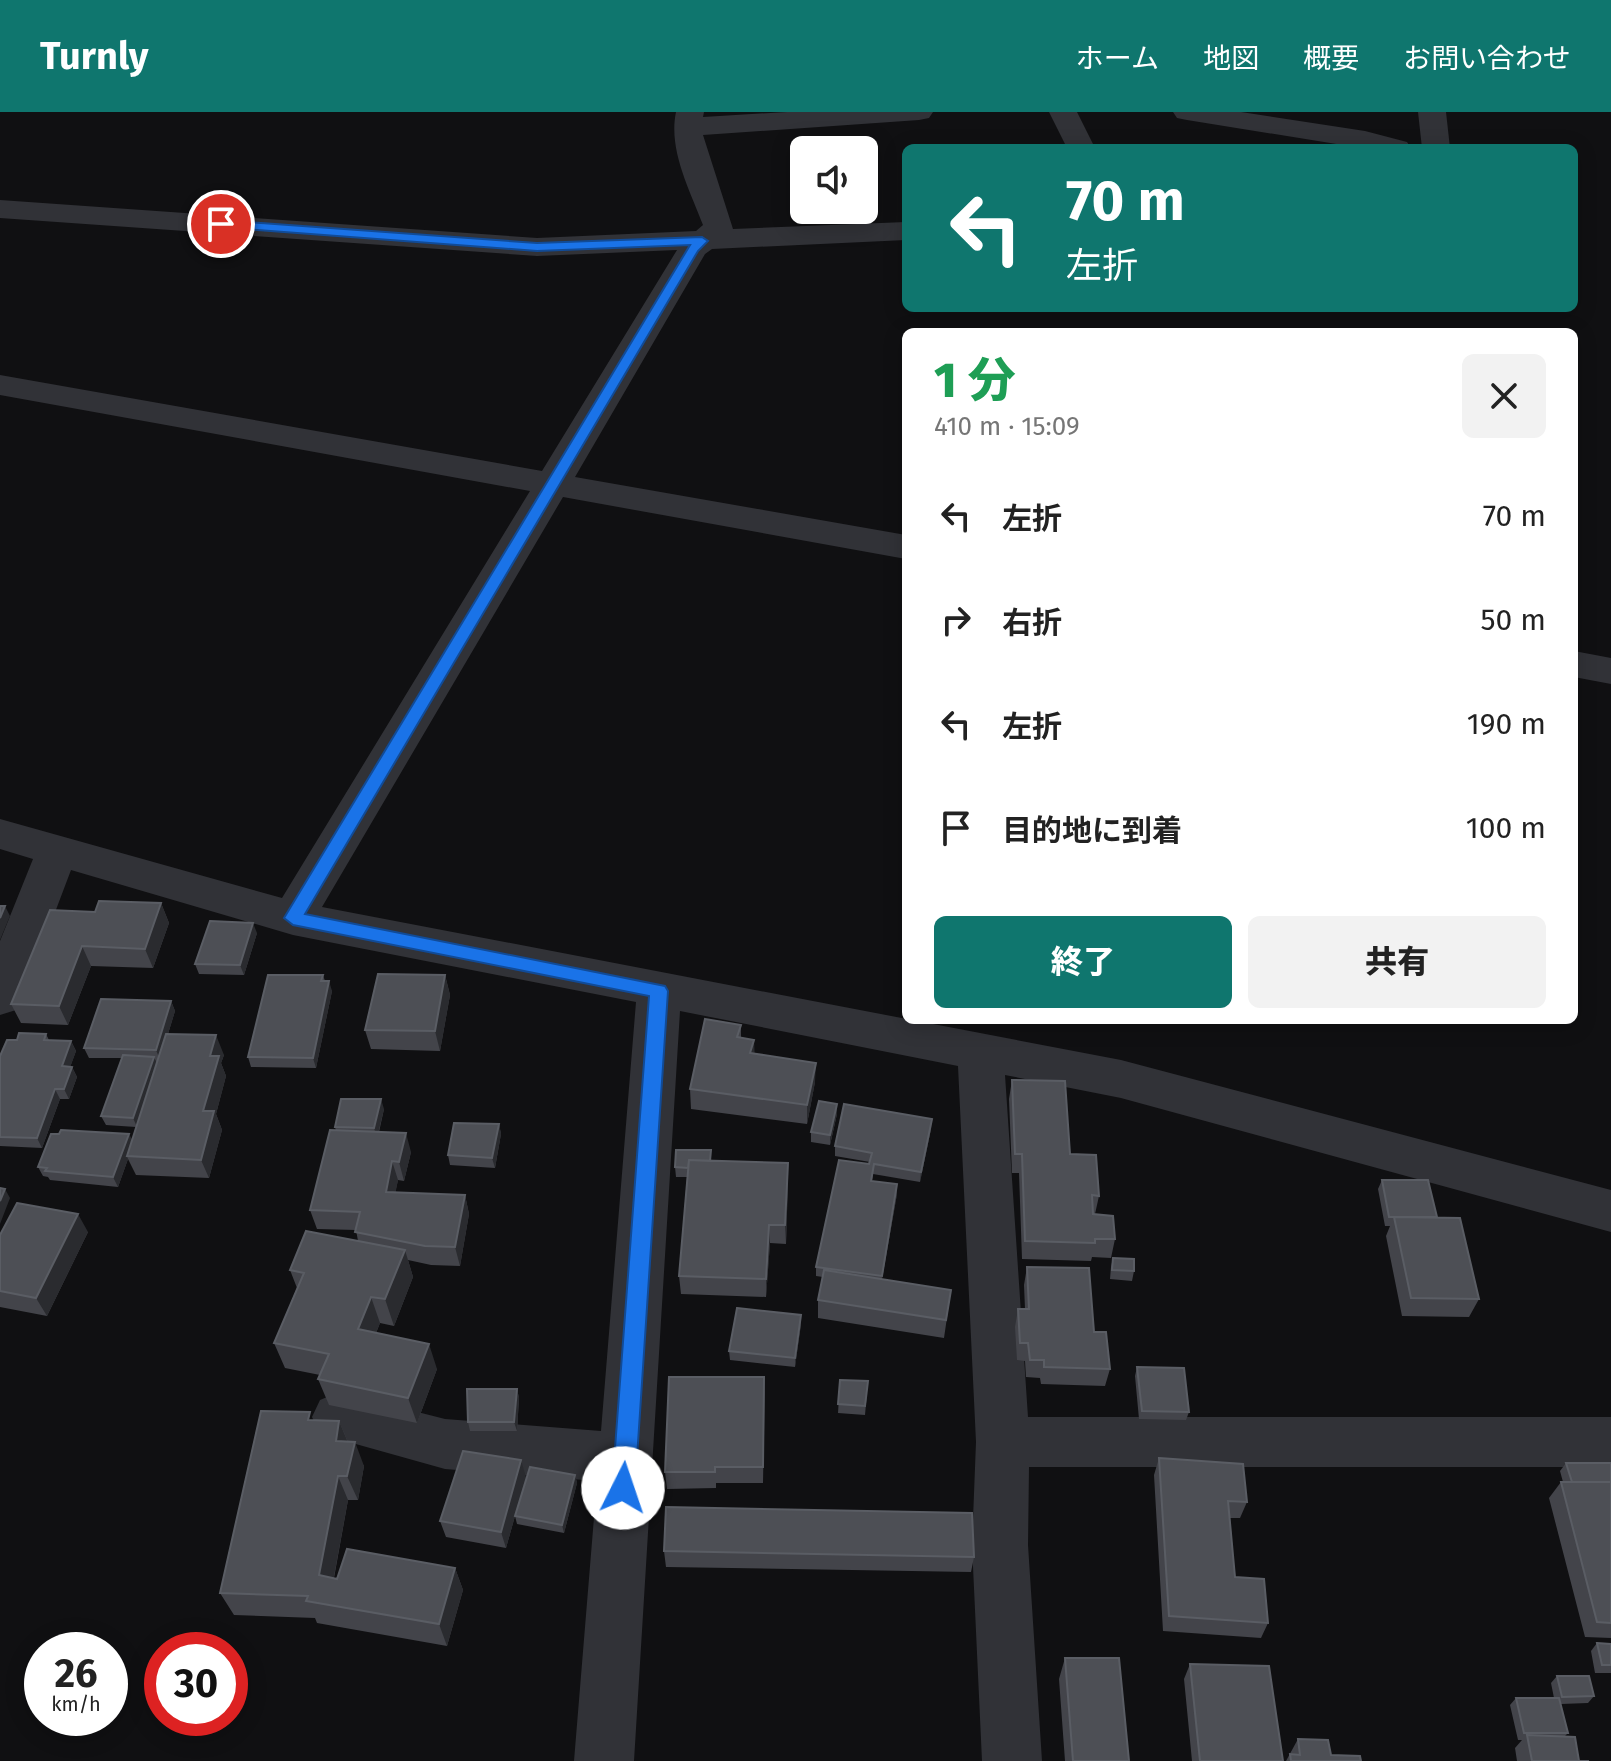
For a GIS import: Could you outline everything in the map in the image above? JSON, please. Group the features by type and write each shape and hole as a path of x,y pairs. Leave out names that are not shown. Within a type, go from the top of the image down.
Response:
{"street":[{"path":"293,918 693,249 719,227 692,153 689,120 919,112"},
{"path":"1063,112 1079,144"},
{"path":"1187,112 1381,144"},
{"path":"1432,112 1436,144"},
{"path":"0,209 537,247 902,231"},
{"path":"0,385 902,546"},
{"path":"1578,665 1611,671"},
{"path":"0,834 293,918 1121,1079 1611,1211"},
{"path":"0,997 57,851"},
{"path":"604,1761 659,991"},
{"path":"980,1052 1003,1442 1000,1545 1012,1761"},
{"path":"339,1417 445,1444 625,1458"},
{"path":"1003,1442 1611,1442"}],"building":[{"path":"99,901 161,903 145,949 82,946 59,1006 11,1004 50,910 95,912"},
{"path":"210,921 253,923 240,965 195,964"},
{"path":"378,974 445,975 435,1031 365,1030"},
{"path":"268,975 323,975 321,981 329,981 313,1058 248,1057"},
{"path":"101,999 171,1001 156,1050 84,1048"},
{"path":"705,1019 741,1025 737,1037 754,1040 750,1053 816,1063 807,1105 690,1089"},
{"path":"19,1033 46,1034 44,1040 71,1041 62,1066 72,1067 64,1089 55,1089 37,1138 0,1137 0,1056 7,1040 17,1040"},
{"path":"166,1034 216,1035 210,1056 219,1056 203,1111 214,1111 201,1160 127,1156"},
{"path":"123,1055 154,1057 133,1118 101,1116"},
{"path":"1012,1080 1065,1081 1070,1154 1096,1155 1099,1196 1092,1195 1093,1214 1113,1216 1115,1239 1095,1239 1095,1243 1025,1241 1022,1154 1015,1154"},
{"path":"341,1099 381,1099 374,1128 335,1127"},
{"path":"819,1101 837,1104 830,1135 811,1132"},
{"path":"844,1104 932,1119 921,1172 874,1164 871,1181 897,1184 882,1276 816,1267 839,1160 869,1164 872,1153 835,1146"},
{"path":"454,1123 499,1124 492,1158 448,1155"},
{"path":"61,1130 129,1134 113,1177 45,1171 47,1168 38,1167 51,1134 59,1134"},
{"path":"330,1130 406,1133 399,1162 392,1161 386,1192 465,1195 455,1247 425,1246 355,1232 360,1212 310,1210"},
{"path":"676,1150 711,1150 710,1161 689,1160 688,1168 675,1167"},
{"path":"689,1160 788,1163 785,1225 769,1225 766,1279 679,1276"},
{"path":"1382,1180 1428,1180 1437,1217 1389,1217"},
{"path":"17,1203 78,1214 36,1298 0,1291 0,1235"},
{"path":"1394,1217 1460,1218 1479,1299 1411,1298"},
{"path":"306,1231 405,1250 385,1299 371,1297 358,1329 429,1344 408,1398 318,1379 329,1354 274,1343 304,1273 290,1270"},
{"path":"1113,1258 1134,1259 1134,1271 1112,1270"},
{"path":"1027,1267 1089,1268 1094,1332 1106,1332 1110,1369 1044,1367 1044,1360 1030,1360 1028,1343 1020,1343 1018,1309 1029,1309"},
{"path":"824,1270 951,1290 946,1320 818,1300"},
{"path":"737,1308 801,1315 795,1358 729,1351"},
{"path":"1137,1367 1184,1368 1189,1412 1142,1411"},
{"path":"669,1377 764,1377 763,1467 715,1467 715,1472 665,1472"},
{"path":"840,1380 868,1381 865,1406 838,1404"},
{"path":"467,1389 517,1389 514,1422 468,1422"},
{"path":"261,1411 310,1412 308,1420 339,1421 336,1441 355,1442 347,1476 338,1476 319,1575 337,1579 347,1549 455,1568 439,1624 306,1601 308,1596 220,1593"},
{"path":"463,1451 521,1460 501,1532 440,1521"},
{"path":"1159,1458 1243,1464 1247,1502 1228,1501 1235,1577 1264,1579 1268,1623 1169,1616"},
{"path":"1566,1463 1611,1463 1611,1482 1572,1482"},
{"path":"530,1467 575,1475 562,1525 515,1516"},
{"path":"1561,1482 1611,1482 1611,1623 1597,1622"},
{"path":"666,1507 972,1513 974,1557 664,1551"},
{"path":"1597,1643 1611,1644 1611,1665 1602,1665"},
{"path":"1065,1658 1119,1658 1129,1761 1073,1761"},
{"path":"1190,1664 1269,1666 1283,1761 1200,1761"},
{"path":"1557,1676 1589,1676 1594,1696 1562,1697"},
{"path":"1516,1698 1559,1698 1568,1733 1524,1733"},
{"path":"1527,1735 1575,1737 1579,1761 1532,1761"},
{"path":"1298,1739 1328,1740 1331,1755 1360,1756 1361,1761 1291,1761 1290,1754 1300,1755"}],"route":[{"path":"221,224 537,247 662,240 702,241 693,249 551,484 293,918 659,991 623,1488"}]}
